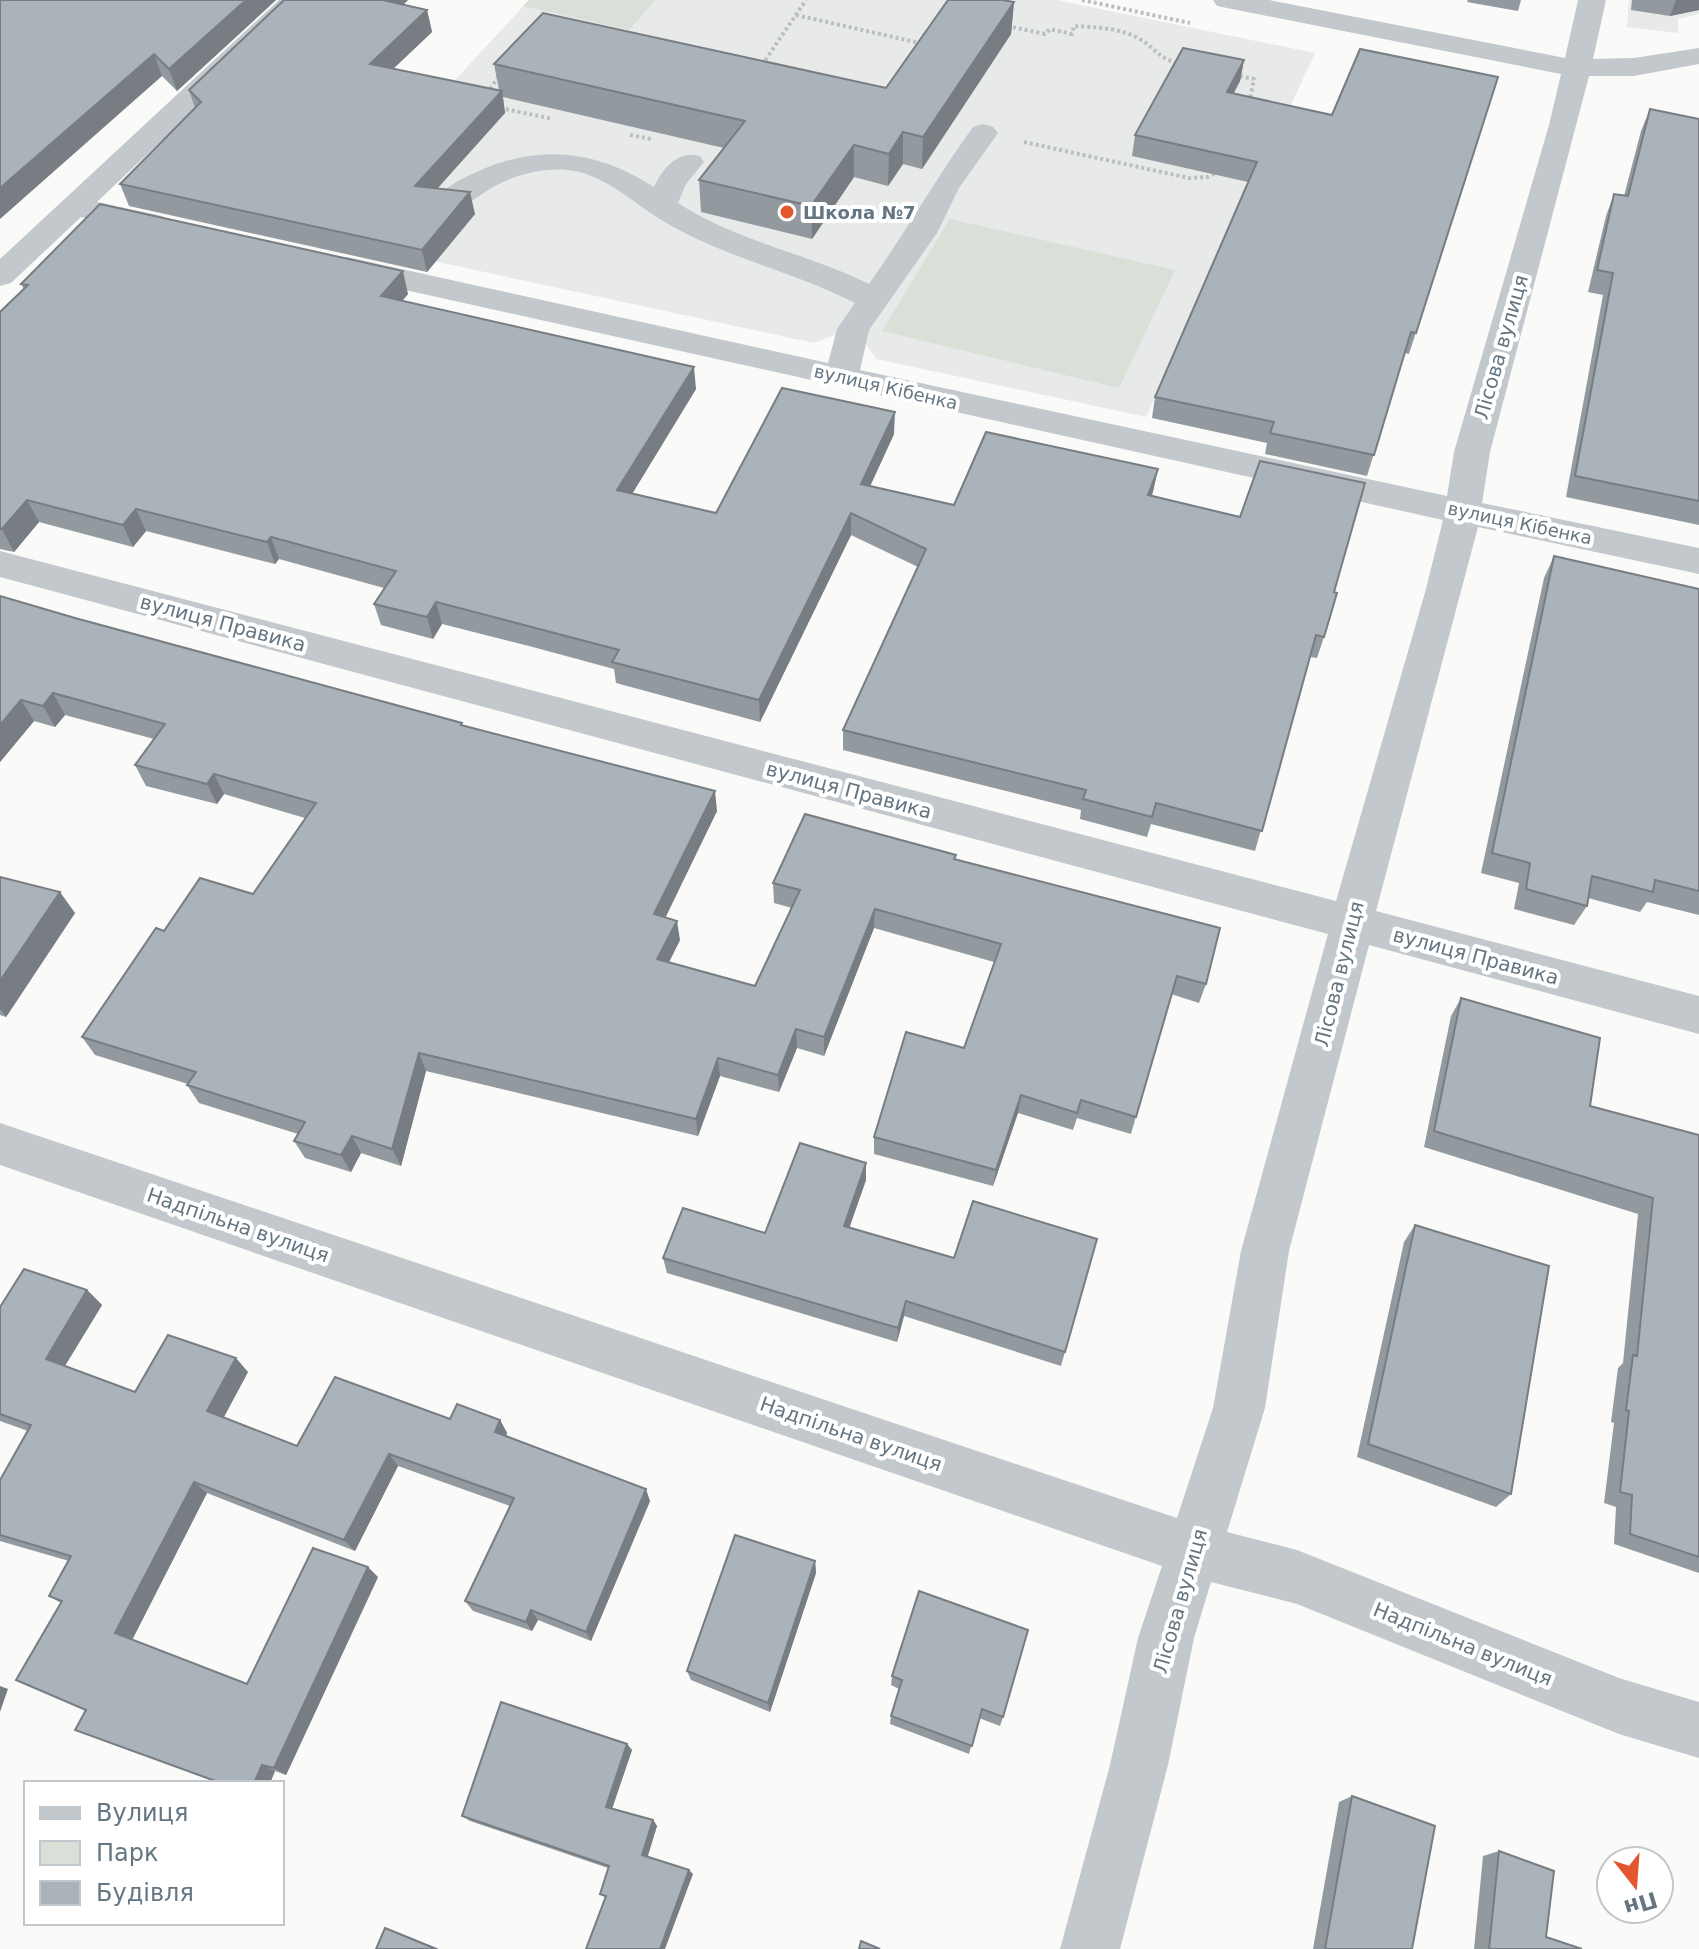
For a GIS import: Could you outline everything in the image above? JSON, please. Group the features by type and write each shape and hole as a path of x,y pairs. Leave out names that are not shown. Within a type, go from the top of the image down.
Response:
{"street":[{"path":"0,276 295,0"},
{"path":"1227,0 1575,68 1611,69 1697,59"},
{"name":"Лісова вулиця","path":"1090,1949 1139,1765 1166,1638 1239,1408 1265,1251 1445,589 1472,452 1564,125 1592,0"},
{"path":"842,377 853,329 921,233 944,188 983,133"},
{"path":"661,206 672,181 689,162"},
{"path":"449,202 460,191 491,174 533,164 581,163 609,173 690,227 729,245 827,276 874,299"},
{"path":"75,206 182,230"},
{"name":"вулиця Кібенка","path":"320,261 1242,466 1699,561"},
{"name":"вулиця Правика","path":"0,564 1699,1015"},
{"name":"Надпільна вулиця","path":"0,1144 1193,1550 1297,1577 1619,1706 1699,1730"}],"path":[{"path":"762,65 806,0"},
{"path":"796,15 929,45"},
{"path":"996,24 1045,34 1050,29 1072,34 1074,26 1086,26 1141,39 1159,59 1184,65"},
{"path":"505,70 489,87 486,98 500,108 564,121"},
{"path":"1226,73 1254,79 1249,105"},
{"path":"983,133 1189,178 1208,177 1225,168"},
{"path":"627,134 662,142"}],"shaded area":[{"name":"Школа №7","path":"529,0 1057,0 1315,53 1146,417 876,359 865,342 835,335 814,343 312,235"},
{"path":"1629,0 1699,0 1699,14 1678,19 1678,33 1627,27"}],"green space":[{"path":"529,0 655,0 629,30 523,6"},
{"path":"950,219 1175,270 1119,388 882,331"}],"building":[{"path":"0,0 246,0 169,69 154,54 0,188"},
{"path":"284,0 383,0 427,10 370,64 502,91 415,186 470,192 422,250 120,184 201,102 189,90"},
{"path":"948,0 1014,2 923,137 903,132 889,154 854,145 811,206 699,180 745,121 494,64 543,13 886,88"},
{"path":"1183,48 1244,60 1227,92 1332,115 1360,49 1498,77 1416,333 1411,332 1374,455 1270,433 1274,422 1155,397 1257,162 1135,135"},
{"path":"1650,109 1699,119 1699,501 1575,476 1613,273 1597,270 1614,194 1628,196"},
{"path":"100,204 403,271 381,296 694,367 617,490 716,513 782,388 895,412 861,484 954,505 986,432 1158,469 1148,495 1240,517 1260,461 1365,483 1324,637 1316,635 1262,831 1156,803 1152,817 1083,799 1086,790 843,730 926,549 851,513 759,700 612,662 619,650 436,602 427,617 374,604 396,571 271,537 267,542 136,509 123,525 27,500 0,529 0,312 28,285 21,284"},
{"path":"1554,556 1699,589 1699,891 1655,880 1653,892 1592,876 1587,906 1526,889 1530,863 1492,853"},
{"path":"0,596 461,725 715,791 654,914 677,921 657,959 755,986 800,890 773,883 805,814 956,855 954,859 1220,928 1206,984 1177,976 1136,1117 1081,1100 1077,1113 1021,1095 996,1170 874,1137 906,1032 964,1048 1001,944 875,909 824,1037 796,1029 778,1075 718,1058 696,1119 419,1053 392,1149 352,1136 341,1155 294,1141 305,1122 187,1085 196,1072 82,1037 156,928 164,931 200,878 253,894 316,803 214,774 207,784 135,765 165,724 53,693 43,706 21,700 0,725"},
{"path":"0,877 60,892 0,981"},
{"path":"1461,998 1600,1038 1590,1106 1699,1135 1699,1557 1630,1534 1632,1495 1620,1492 1629,1411 1626,1410 1633,1355 1637,1356 1653,1198 1434,1131"},
{"path":"800,1143 866,1163 844,1226 954,1258 973,1201 1097,1239 1065,1352 906,1301 898,1328 663,1258 683,1208 765,1233"},
{"path":"1415,1225 1549,1266 1511,1494 1368,1444"},
{"path":"24,1269 87,1290 46,1359 135,1392 168,1335 236,1358 207,1411 297,1446 335,1377 450,1419 457,1404 500,1420 495,1432 646,1489 586,1632 531,1610 526,1622 465,1601 514,1498 389,1454 344,1540 194,1482 115,1633 247,1684 313,1548 368,1567 274,1768 262,1765 255,1781 215,1781 75,1730 86,1710 16,1680 62,1601 49,1596 71,1556 0,1535 0,1480 31,1425 0,1414 0,1307"},
{"path":"735,1535 815,1561 768,1703 687,1671"},
{"path":"919,1591 1028,1630 1003,1717 982,1709 972,1746 891,1716 902,1680 892,1676"},
{"path":"501,1702 627,1744 606,1807 653,1820 642,1855 689,1870 660,1949 586,1949 606,1896 600,1894 609,1866 462,1816"},
{"path":"1352,1796 1435,1826 1412,1949 1325,1949"},
{"path":"1499,1851 1554,1871 1546,1937 1582,1949 1489,1949"},
{"path":"385,1928 436,1949 376,1949"},
{"path":"861,1941 880,1949 859,1949"}],"place":[{"name":"Школа №7","path":"787,212"}]}
